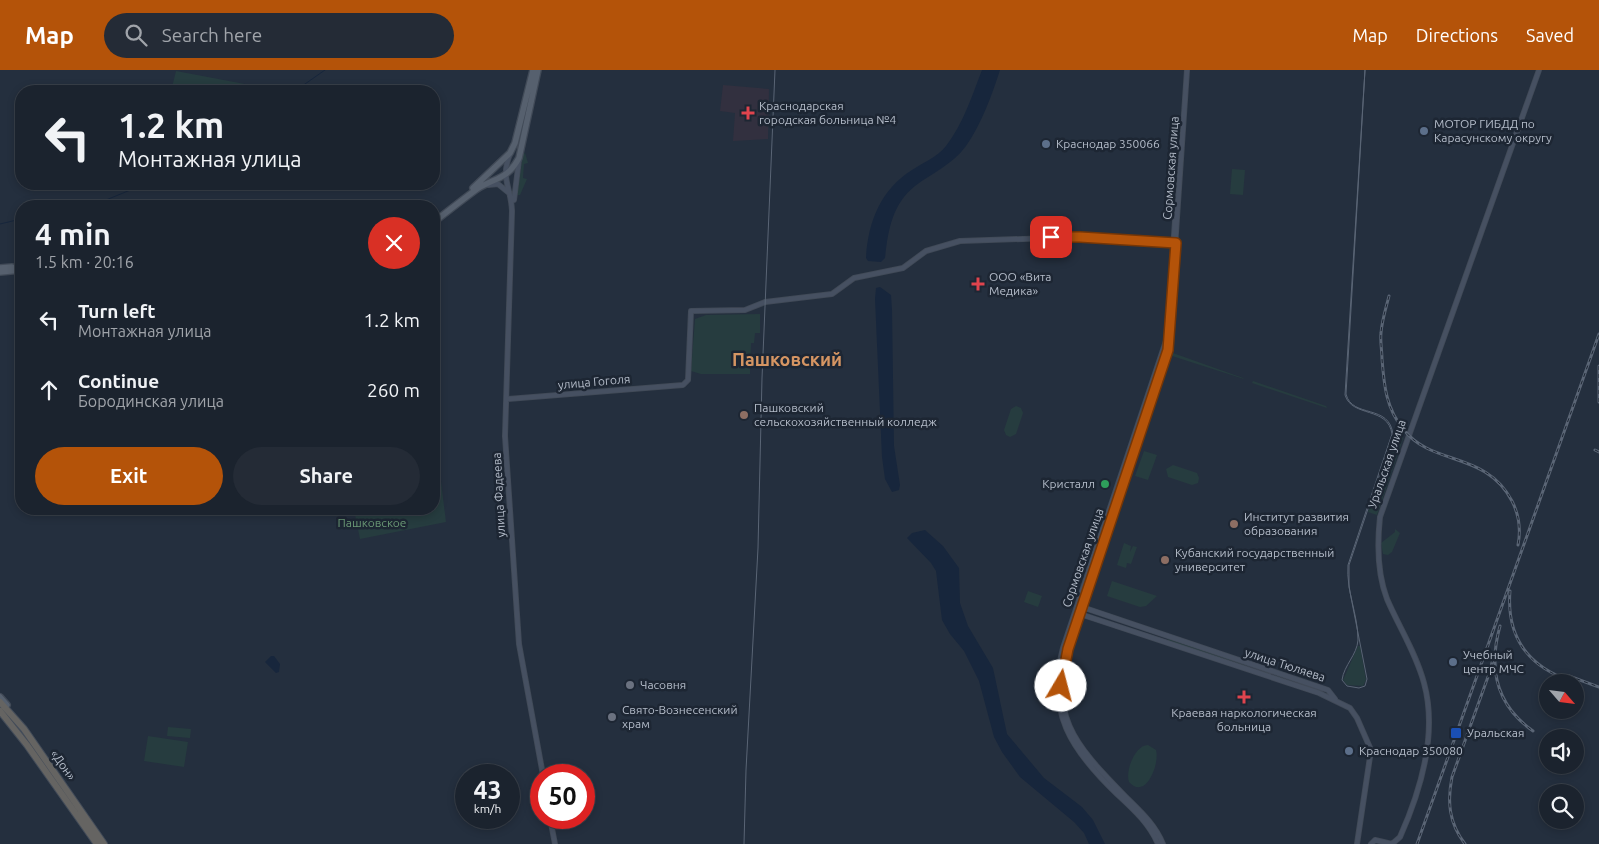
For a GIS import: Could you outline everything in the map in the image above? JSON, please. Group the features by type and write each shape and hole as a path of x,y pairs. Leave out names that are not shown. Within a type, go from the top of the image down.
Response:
{"highway":[{"name":"«Дон»","path":"0,702 24,729 104,844"},
{"name":"«Дон»","path":"0,712 27,745 97,844"}],"main road":[{"path":"512,211 533,70"},
{"path":"512,211 511,195 505,177 510,153 518,135 538,70"},
{"name":"Сормовская улица","path":"1158,844 1147,824 1084,755 1064,723 1057,694 1059,665 1168,350 1186,70"},
{"name":"Уральская улица","path":"1371,844 1375,840 1389,844 1400,842 1426,758 1430,719 1422,675 1388,601 1380,572 1378,540 1380,517 1540,70"},
{"path":"440,215 475,187 510,153"},
{"path":"440,216 482,187 505,177 512,171 519,158"},
{"path":"482,187 498,184 511,195"},
{"name":"улица Фадеева","path":"512,211 505,436 519,644 541,764"},
{"name":"улица Гоголя","path":"506,399 683,385 688,380 691,311 745,310 766,302 832,294 863,274 903,268 926,251 946,243 977,239 1080,237 1175,243"},
{"path":"0,268 15,268"},
{"path":"0,272 15,269"},
{"name":"улица Тюляева","path":"1079,606 1328,690 1335,700"},
{"name":"улица Тюляева","path":"1077,613 1335,700"},
{"path":"1318,693 1321,688"},
{"path":"0,697 24,729"},
{"path":"1335,700 1350,708 1358,718 1371,750 1357,844"},
{"name":"Сормовская улица","path":"1084,755 1149,820 1163,844"},
{"path":"552,829 555,844"}],"shaded area":[{"name":"Краснодарская городская больница №4","path":"723,85 769,89 768,139 733,141 735,113 720,111"}],"green space":[{"path":"176,71 250,85 172,85"},
{"path":"525,153 528,163 524,164 523,178 527,179 520,195 517,195 523,154"},
{"path":"1232,169 1245,170 1243,195 1230,194"},
{"path":"760,314 760,333 755,333 754,343 751,343 750,374 701,374 691,371 695,319 706,315"},
{"path":"1173,353 1243,378 1244,379 1172,356"},
{"path":"1253,381 1326,406 1327,408 1252,383"},
{"path":"1016,406 1021,408 1023,413 1016,434 1010,437 1006,435 1004,430 1011,409"},
{"path":"1394,431 1403,434 1403,439 1377,515 1368,512 1394,440"},
{"path":"1144,451 1157,455 1148,480 1135,476"},
{"path":"1173,465 1197,473 1198,483 1192,485 1168,477 1166,469"},
{"name":"Пашковское","path":"440,474 446,522 360,539 355,515 440,515"},
{"path":"1395,529 1400,533 1392,552 1388,555 1383,554 1381,543 1395,532"},
{"path":"1124,543 1131,546 1130,552 1133,546 1137,547 1131,564 1127,563 1126,568 1117,565"},
{"path":"1112,581 1157,596 1146,606 1140,607 1107,596"},
{"path":"1028,591 1042,596 1038,607 1024,602"},
{"path":"1168,639 1246,665 1247,666 1168,641"},
{"path":"1358,646 1360,646 1366,680 1363,686 1347,685 1343,680"},
{"path":"168,727 191,729 190,738 167,736"},
{"path":"148,736 188,742 184,767 144,761"},
{"path":"1148,745 1156,750 1157,756 1154,771 1146,784 1141,787 1135,787 1129,782 1128,772 1130,765 1139,749"}],"water":[{"path":"982,70 1000,70 977,129 966,146 955,158 907,193 892,219 885,258 881,262 868,261 866,258 867,245 873,220 884,197 901,178 934,157 946,146 971,100"},
{"path":"880,287 891,295 892,310 894,446 900,485 899,490 892,492 885,479 882,457 875,299 876,288"},
{"path":"925,530 943,546 959,568 960,603 968,626 993,668 1007,734 1044,778 1082,807 1093,820 1105,844 1089,844 1084,833 1074,822 1020,777 1002,752 994,737 979,681 964,651 950,634 942,620 936,571 931,563 907,538 912,533"},
{"path":"271,656 274,656 280,664 279,672 276,673 265,662"}],"waterway":[{"path":"304,85 325,70"},
{"path":"106,200 130,190"},
{"path":"0,224 15,220"}],"tram line":[{"path":"744,844 758,548 762,378 775,70"},
{"path":"1365,70 1345,395 1349,402 1355,407 1384,419 1389,425 1392,434 1348,565 1348,575 1349,584 1350,593 1358,640 1342,680 1347,686 1359,688 1365,686 1367,679 1349,587 1349,565 1393,435 1390,425 1385,419 1355,406 1350,402 1346,394 1365,70"}],"railway":[{"path":"1389,296 1382,323 1381,339 1385,387 1393,414 1404,430 1416,441 1429,449 1474,466 1488,474 1501,485 1512,501 1518,517 1518,545"},
{"path":"1417,844 1599,334"},
{"path":"1599,366 1599,402"},
{"path":"1595,450 1599,452"},
{"path":"1510,591 1512,624 1517,638 1533,660 1554,674"},
{"path":"1500,626 1495,657 1498,685 1503,698 1511,710 1520,721 1533,731"},
{"path":"1465,844 1453,820 1450,804 1450,786 1494,655"},
{"path":"1584,682 1599,687"}],"place":[{"name":"Краснодарская городская больница №4","path":"748,113"},
{"name":"МОТОР ГИБДД по Карасунскому округу","path":"1424,131"},
{"name":"Краснодар 350066","path":"1046,144"},
{"name":"ООО «Вита Медика»","path":"978,284"},
{"name":"Пашковский сельскохозяйственный колледж","path":"744,415"},
{"name":"Кристалл","path":"1105,484"},
{"name":"Институт развития образования","path":"1234,524"},
{"name":"Кубанский государственный университет","path":"1165,560"},
{"name":"Учебный центр МЧС","path":"1453,662"},
{"name":"Часовня","path":"630,685"},
{"name":"Краевая наркологическая больница","path":"1244,697"},
{"name":"Свято-Вознесенский храм","path":"612,717"},
{"name":"Уральская","path":"1456,733"},
{"name":"Краснодар 350080","path":"1349,751"}],"district":[{"name":"Пашковский","path":"787,360"}],"route":[{"path":"1051,237 1176,243 1168,350 1064,660 1061,686"}]}
